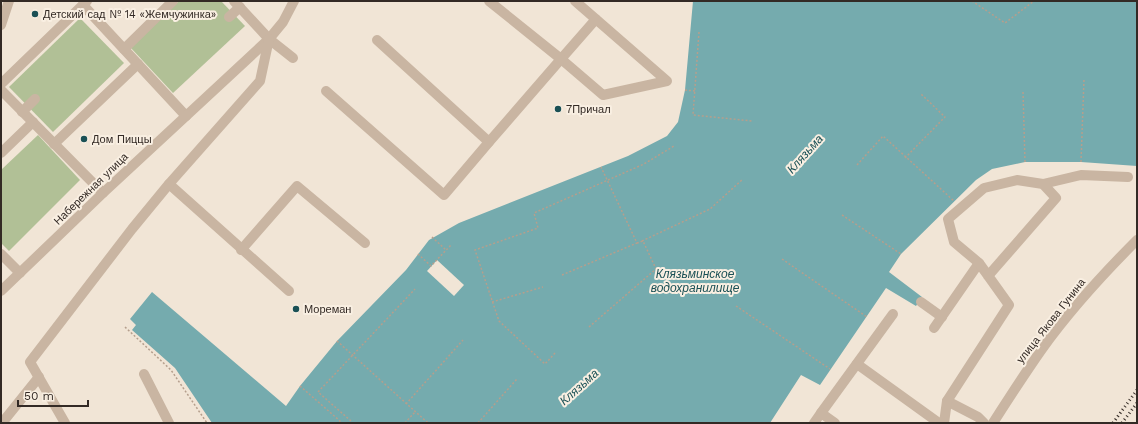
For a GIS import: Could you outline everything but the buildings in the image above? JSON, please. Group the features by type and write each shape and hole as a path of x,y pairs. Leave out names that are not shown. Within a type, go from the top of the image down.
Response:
{"street":[{"path":"2,19 9,1"},
{"path":"124,49 173,1"},
{"name":"Набережная улица","path":"1,291 103,193 269,39 283,22 294,1"},
{"path":"489,1 562,59 603,95 667,81 575,1"},
{"path":"1,84 85,3 124,49 186,116"},
{"path":"229,17 237,4 269,39 293,58"},
{"path":"326,91 444,195 596,19"},
{"path":"65,423 30,362 168,184 260,82 269,39"},
{"path":"377,40 489,142"},
{"path":"54,144 138,64"},
{"path":"1,90 103,193"},
{"path":"22,112 35,99"},
{"path":"1,153 33,122"},
{"path":"944,423 947,401 1009,305 979,263 954,242 948,219 984,188 1017,180 1043,184 1081,175 1128,177"},
{"path":"168,184 289,291"},
{"path":"988,276 1056,198 1043,184"},
{"path":"241,250 297,186 364,244"},
{"name":"улица Якова Гунина","path":"993,423 1043,348 1057,330 1102,275 1137,240"},
{"path":"1,254 20,273"},
{"path":"934,328 979,263"},
{"path":"921,302 942,317"},
{"path":"814,423 893,314"},
{"path":"857,364 939,423"},
{"path":"144,374 169,423"},
{"path":"2,423 39,377"},
{"path":"947,401 978,417 984,423"},
{"path":"821,413 835,423"}],"path":[{"path":"972,1 1005,23 1034,1"},
{"path":"699,32 693,115 752,121"},
{"path":"1081,162 1084,79"},
{"path":"686,90 695,91"},
{"path":"1023,92 1025,162"},
{"path":"905,158 945,117 920,93"},
{"path":"857,165 883,136 905,158 954,201"},
{"path":"555,353 545,364 498,320 475,250 538,228 534,213 608,182 644,164 674,146"},
{"path":"601,167 637,244"},
{"path":"562,275 637,244 710,209 743,179"},
{"path":"842,215 900,254"},
{"path":"432,237 446,250"},
{"path":"589,327 656,269 643,241"},
{"path":"418,254 431,266 451,245"},
{"path":"782,258 867,317"},
{"path":"492,302 543,287"},
{"path":"351,421 318,392 415,289"},
{"path":"736,306 830,369"},
{"path":"125,327 171,370 207,423"},
{"path":"406,404 463,340"},
{"path":"337,341 428,423"},
{"path":"478,423 516,379"},
{"path":"300,386 340,421 338,423"},
{"path":"405,423 416,412"}],"green space":[{"path":"179,1 221,1 245,26 173,93 130,47"},
{"path":"80,18 124,63 53,132 9,87"},
{"path":"38,135 80,180 9,251 1,243 1,170"}],"water":[{"name":"Клязьминское водохранилище","path":"693,1 1137,1 1137,166 1081,162 1025,162 992,169 976,180 901,254 889,272 922,297 916,306 886,288 820,385 801,375 770,423 212,423 175,368 132,330 136,325 130,319 152,292 286,406 300,386 337,341 406,270 429,240 459,223 628,156 667,136 678,122 685,90"}],"pier":[{"path":"437,260 464,285 454,296 427,271"}],"railway":[{"path":"1113,423 1137,390"},
{"path":"1122,423 1137,403"}],"place":[{"name":"Детский сад № 14 «Жемчужинка»","path":"35,14"},
{"name":"7Причал","path":"558,109"},
{"name":"Дом Пиццы","path":"84,139"},
{"name":"Мореман","path":"296,309"}],"water label":[{"name":"Клязьма","path":"805,154"},
{"name":"Клязьма","path":"579,387"}]}
